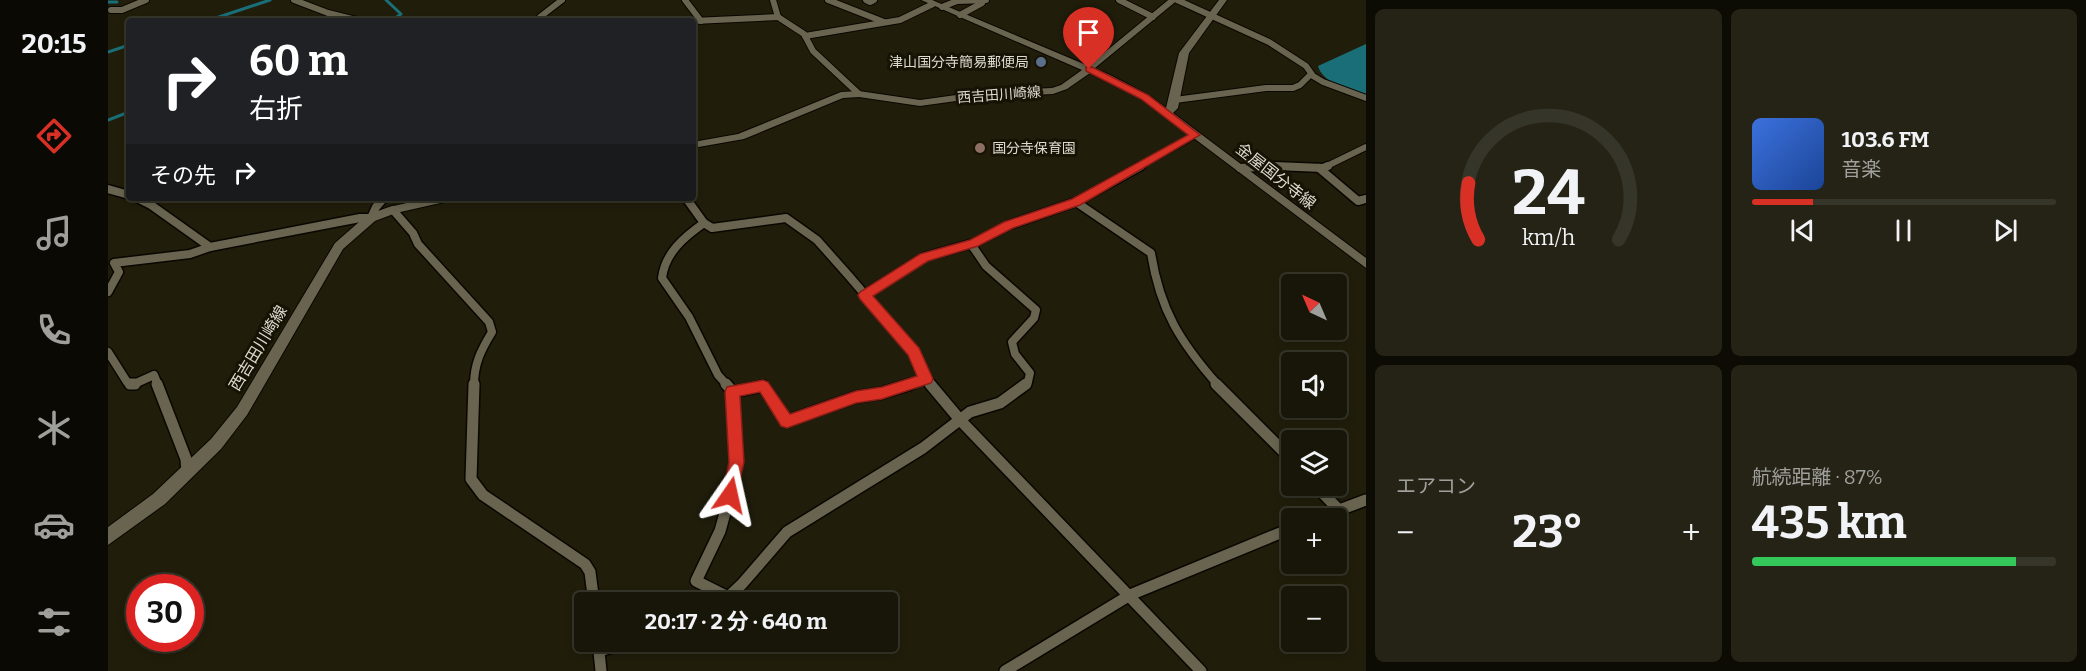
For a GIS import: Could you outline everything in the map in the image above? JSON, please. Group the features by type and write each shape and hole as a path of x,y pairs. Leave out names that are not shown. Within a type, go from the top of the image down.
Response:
{"main road":[{"path":"933,4 1089,69 1137,92 1167,113 1173,108 1184,53 1223,0"},
{"name":"西吉田川崎線","path":"696,144 740,137 836,97 859,94 920,103 985,94 1053,91 1064,87 1089,69"},
{"name":"金屋国分寺線","path":"1167,113 1366,264"},
{"name":"西吉田川崎線","path":"108,537 159,499 216,444 242,411 339,246 371,218 393,210 432,201"}],"street":[{"path":"110,11 125,0"},
{"path":"110,11 122,10 146,0"},
{"path":"294,0 328,14 346,18"},
{"path":"540,18 562,0"},
{"path":"685,0 700,21"},
{"path":"772,0 778,17 805,36 813,51 859,94"},
{"path":"828,0 885,22"},
{"path":"866,0 870,2 874,0"},
{"path":"805,36 905,19 933,4 986,0"},
{"path":"960,15 986,0"},
{"path":"1119,0 1153,17"},
{"path":"1089,69 1175,0 1212,14 1269,42 1306,66 1311,74 1323,82 1366,98"},
{"path":"696,21 778,17"},
{"path":"1175,100 1266,88 1293,88 1300,85 1311,74"},
{"path":"864,295 924,257 971,244 1009,225 1076,202 1195,135"},
{"path":"1240,168 1275,166 1319,168 1366,147"},
{"path":"1319,168 1358,201 1366,199"},
{"path":"108,189 126,194"},
{"path":"142,201 165,214 210,247"},
{"path":"108,292 119,272 114,263 189,254 210,247 360,218 371,218 381,201"},
{"path":"688,201 704,223 712,228 720,229 786,218 817,240 914,352 926,379 961,421 1201,671"},
{"path":"1076,202 1150,253 1155,283 1179,336 1218,385 1281,449"},
{"path":"393,210 413,233 418,244 489,322 492,332 479,354 474,369 471,479 483,495 585,564 590,572 593,592"},
{"path":"704,223 684,236 664,265 662,278 689,317 718,375 733,392 736,462 730,495 720,531 696,581 713,592"},
{"path":"732,592 787,532 924,448 970,412 1000,403 1028,382 1030,373 1015,354 1012,342 1036,313 1030,303 986,266 971,244"},
{"path":"108,352 127,382 132,384 154,375 186,459 187,473"},
{"path":"733,392 763,386 787,421 856,397 882,393 926,379"},
{"path":"1326,496 1337,508"},
{"path":"1346,508 1365,502"},
{"path":"1005,671 1130,595 1281,533"},
{"path":"599,652 601,671"}],"water":[{"path":"1366,44 1366,94 1338,85 1321,72 1318,66"}],"waterway":[{"path":"216,18 270,0"},
{"path":"386,0 401,14 395,18"},
{"path":"108,2 117,2"},
{"path":"108,52 126,46"},
{"path":"108,120 126,113"}],"place":[{"name":"津山国分寺簡易郵便局","path":"1041,62"},
{"name":"国分寺保育園","path":"980,148"}],"route":[{"path":"730,495 736,462 733,392 763,386 787,421 856,397 882,393 926,379 914,352 864,295 924,257 974,243 1009,225 1076,202 1195,135 1128,87 1089,69"}]}
